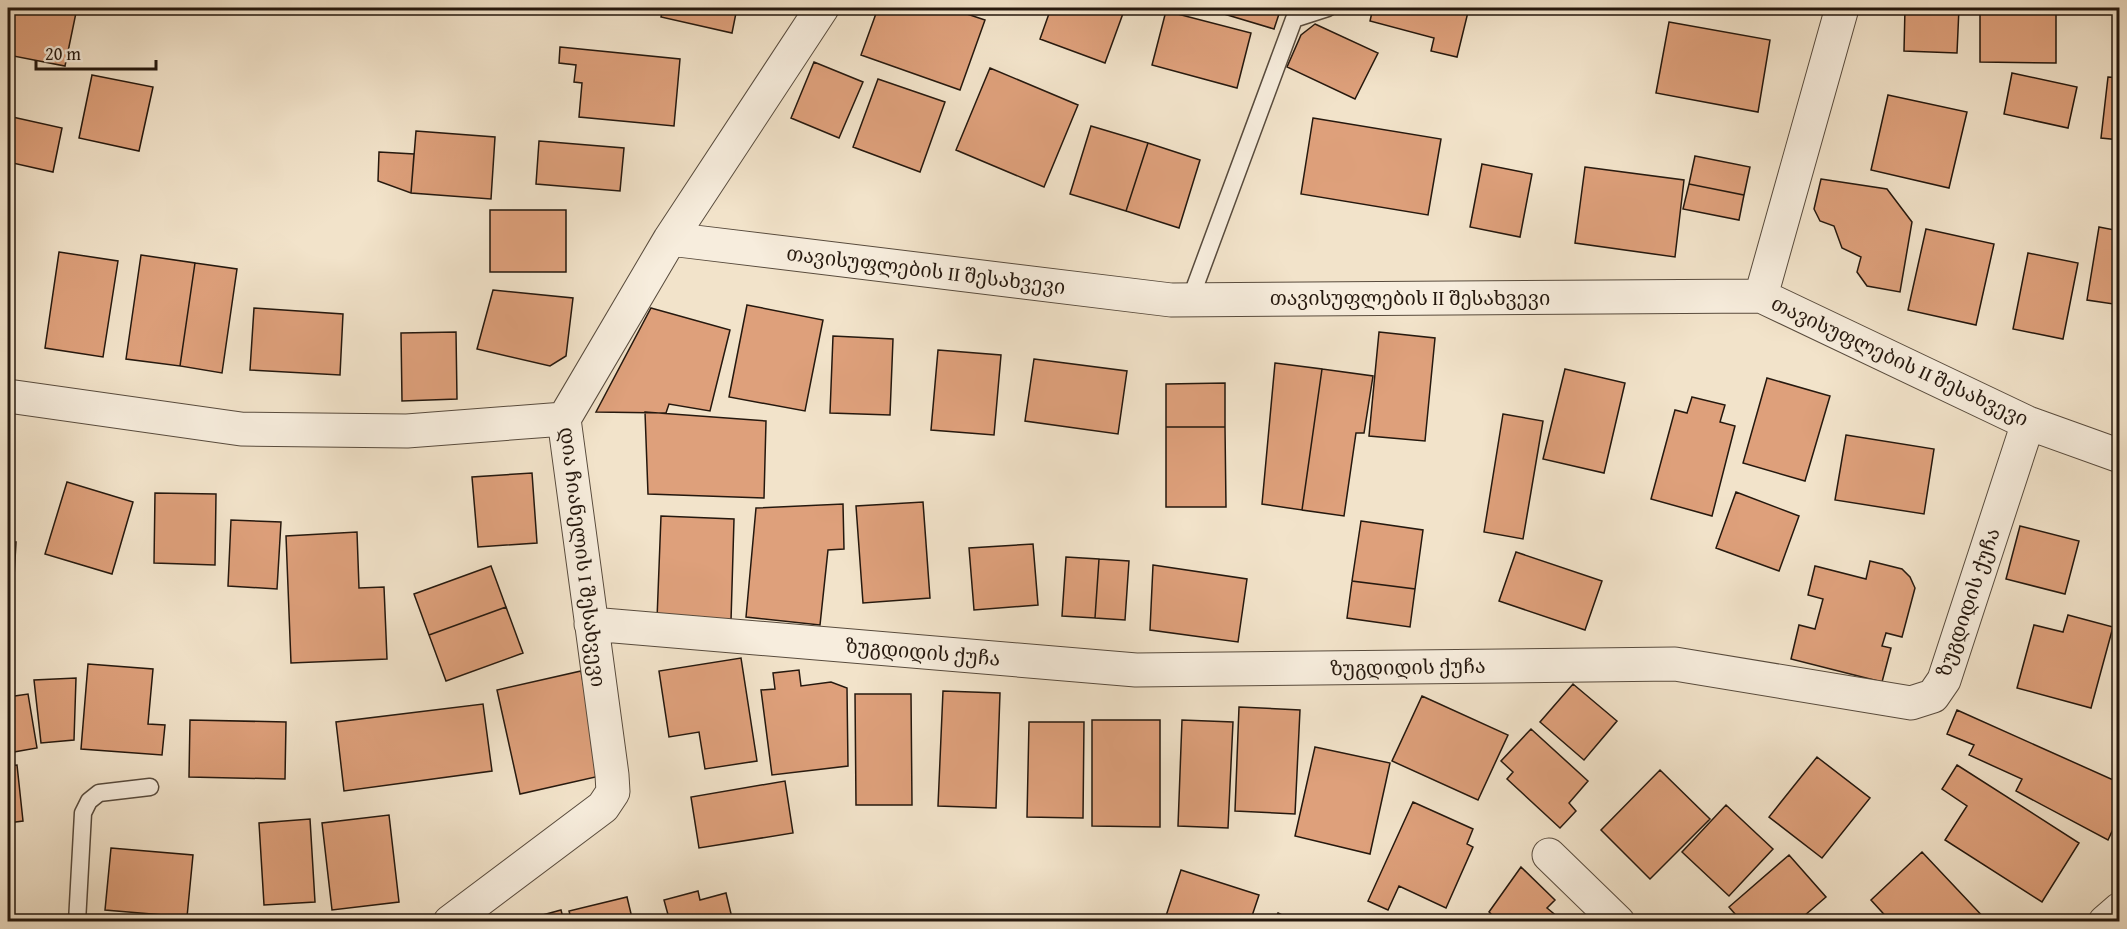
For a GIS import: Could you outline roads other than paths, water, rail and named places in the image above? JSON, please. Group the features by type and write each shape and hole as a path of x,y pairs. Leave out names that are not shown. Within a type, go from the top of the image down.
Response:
{"street":[{"name":"დია ჩიანელის I შესახვევი","path":"450,921 603,807 613,792 564,419 670,239 822,8"},
{"path":"1761,296 1842,8"},
{"name":"თავისუფლების II შესახვევი","path":"670,239 1190,300 1761,296 2028,423 2120,456"},
{"path":"8,396 241,429 407,431 564,419"},
{"name":"ზუგდიდის ქუჩა","path":"591,624 1136,670 1675,664 1911,703 1933,696 1944,680 2028,423"},
{"path":"1549,855 1618,921"},
{"path":"2104,921 2120,909"}],"lane":[{"path":"1190,300 1294,20 1328,8"},
{"path":"77,921 83,813 89,801 99,793 150,787"}]}
